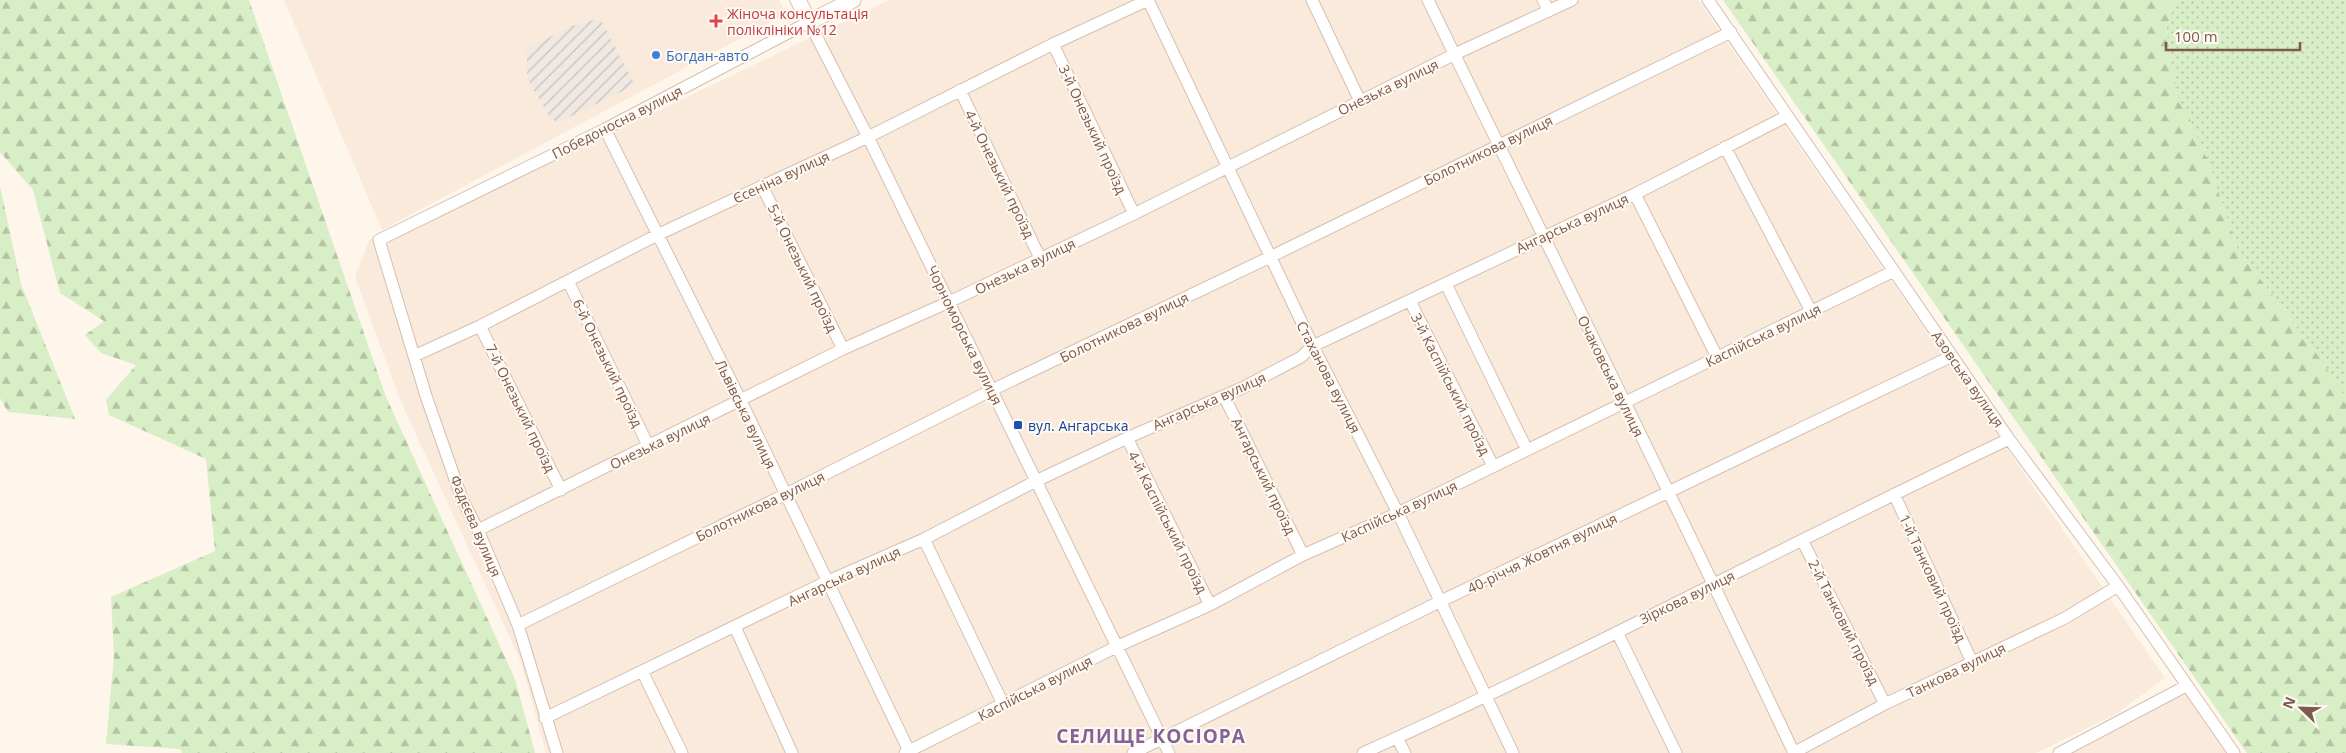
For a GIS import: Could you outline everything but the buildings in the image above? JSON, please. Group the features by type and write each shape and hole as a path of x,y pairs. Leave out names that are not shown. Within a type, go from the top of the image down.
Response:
{"street":[{"name":"Чорноморська вулиця","path":"798,0 868,136 1169,753"},
{"name":"Победоносна вулиця","path":"379,240 605,130 853,0"},
{"name":"Єсеніна вулиця","path":"414,356 480,326 657,235 868,136 1052,44 1148,0"},
{"name":"Стаханова вулиця","path":"1148,0 1229,167 1312,346 1398,513 1513,753"},
{"path":"1312,0 1360,101"},
{"name":"Очаковська вулиця","path":"1428,0 1714,584 1794,753"},
{"path":"1543,0 1549,11"},
{"name":"Онезька вулиця","path":"478,530 843,349 949,302 1134,214 1455,54 1572,0"},
{"name":"Азовська вулиця","path":"1708,0 1952,356 2010,439 2118,586 2234,753"},
{"name":"Болотникова вулиця","path":"518,625 784,495 992,390 1270,257 1731,32"},
{"name":"3-й Онезький проїзд","path":"1052,44 1134,214"},
{"name":"4-й Онезький проїзд","path":"960,90 1040,258"},
{"name":"Ангарська вулиця","path":"545,718 735,628 826,582 924,539 1036,481 1127,438 1224,396 1301,358 1312,346 1635,194 1787,116"},
{"name":"Львівська вулиця","path":"605,130 741,401 784,495 908,752"},
{"path":"1725,148 1811,311"},
{"name":"5-й Онезький проїзд","path":"762,186 843,349"},
{"path":"1635,194 1717,357"},
{"name":"Фадєєва вулиця","path":"379,240 414,356 462,499 478,530 518,625 556,753"},
{"name":"Каспійська вулиця","path":"908,752 1118,646 1210,605 1303,555 1398,513 1623,401 1894,271"},
{"name":"6-й Онезький проїзд","path":"568,281 648,445"},
{"path":"1446,284 1527,450"},
{"name":"3-й Каспійський проїзд","path":"1410,301 1493,466"},
{"name":"7-й Онезький проїзд","path":"480,326 561,490"},
{"name":"40-річчя Жовтня вулиця","path":"1133,753 1439,602 1952,356"},
{"name":"Ангарський проїзд","path":"1224,396 1303,555"},
{"name":"4-й Каспійський проїзд","path":"1127,438 1210,605"},
{"name":"Зіркова вулиця","path":"1363,753 1617,632 1894,494 2010,439"},
{"name":"1-й Танковий проїзд","path":"1894,494 1972,662"},
{"path":"924,539 1003,704"},
{"name":"2-й Танковий проїзд","path":"1802,540 1885,704"},
{"name":"Танкова вулиця","path":"1794,753 1885,704 2065,618 2118,586"},
{"path":"735,628 792,753"},
{"path":"1617,632 1676,753"},
{"path":"642,671 682,753"},
{"path":"2059,753 2186,686"},
{"path":"1397,738 1405,753"}],"shaded area":[{"path":"284,0 779,0 786,14 382,230"},
{"path":"889,0 1698,0 2165,678 2116,714 2036,753 546,753 521,662 401,402 355,277 369,240 591,143"},
{"path":"593,20 601,20 635,85 557,123 549,116 527,78 527,49 569,27"},
{"path":"2186,686 2234,753 2059,753"}],"green space":[{"path":"0,0 249,0 386,397 515,679 535,753 182,753 181,749 106,744 114,656 111,597 215,551 206,459 109,415 106,400 136,365 101,353 85,335 104,321 60,293 33,190 0,152"},
{"path":"1723,0 2176,0 2166,29 2179,103 2189,117 2209,164 2238,250 2319,357 2346,398 2346,753 2247,753"},
{"path":"2176,0 2346,0 2346,399 2319,357 2238,250 2209,164 2179,104 2166,29"},
{"path":"0,186 21,284 75,419 8,412 0,398"}],"place":[{"name":"Жіноча консультація поліклініки №12","path":"716,21"},
{"name":"Богдан-авто","path":"656,55"},
{"name":"вул. Ангарська","path":"1018,425"}],"district":[{"name":"СЕЛИЩЕ КОСІОРА","path":"1151,736"}]}
